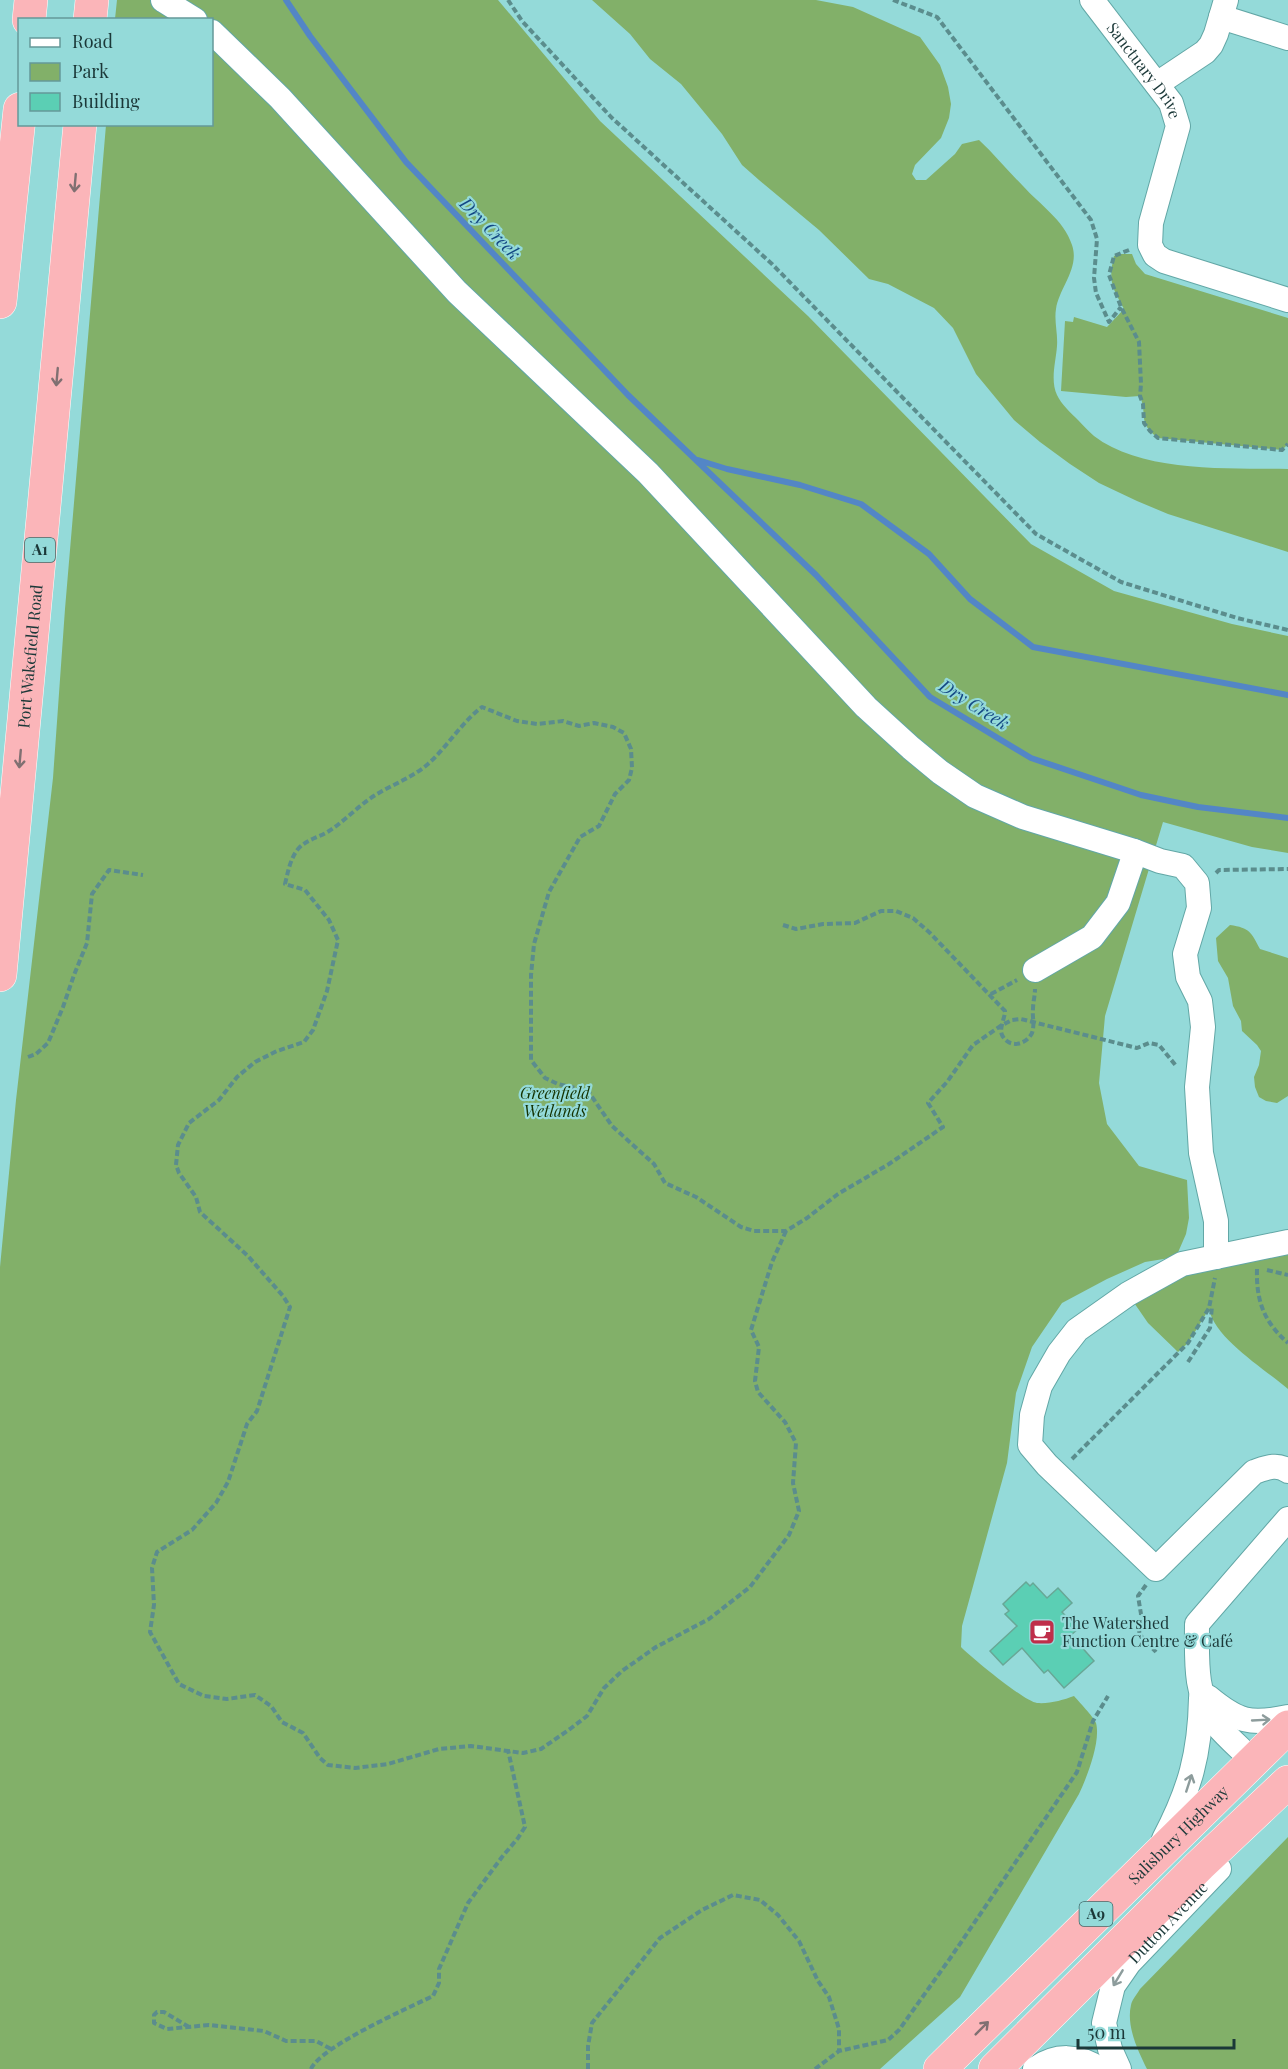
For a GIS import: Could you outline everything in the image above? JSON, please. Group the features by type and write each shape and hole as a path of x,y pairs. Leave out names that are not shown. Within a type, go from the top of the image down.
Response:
{"highway":[{"path":"28,18 30,0"},
{"path":"90,18 92,0"},
{"path":"0,302 18,126"},
{"name":"Port Wakefield Road","path":"0,975 81,126"},
{"name":"Salisbury Highway","path":"940,2069 1288,1727"},
{"path":"1253,1761 1283,1786"},
{"name":"A9","path":"996,2069 1200,1865 1283,1786"}],"street":[{"path":"163,0 192,18"},
{"name":"Sanctuary Drive","path":"1092,0 1171,103 1178,126 1151,222 1150,242"},
{"path":"1157,84 1205,52 1211,45 1223,9 1288,38"},
{"path":"213,33 280,98 457,292 648,473 866,707 910,748 975,796 1023,817 1160,861 1183,866 1197,883 1199,908 1185,954 1188,977 1200,1000 1203,1027 1197,1086 1201,1153 1216,1221 1216,1257"},
{"path":"1150,242 1155,255 1164,261 1288,300"},
{"path":"1035,970 1092,937 1118,903 1131,867 1134,851"},
{"path":"1288,1242 1182,1264 1128,1294 1077,1330 1059,1353 1040,1386 1032,1415 1030,1445 1156,1569 1254,1472 1269,1466 1284,1468 1288,1471"},
{"path":"1253,1761 1215,1722 1201,1692 1196,1671 1197,1623 1288,1519"},
{"path":"1201,1692 1228,1714 1242,1719 1257,1721 1288,1717"},
{"path":"1156,1855 1177,1816 1191,1780 1199,1746 1201,1692"},
{"name":"Dutton Avenue","path":"1119,2069 1110,2049 1104,2024 1113,1986 1129,1963 1247,1839 1283,1786"},
{"path":"1035,2069 1045,2061 1060,2058 1083,2060 1100,2069"}],"path":[{"path":"508,0 522,21 611,117 772,264 1036,534 1120,582 1237,618 1288,630"},
{"path":"893,0 937,17 1090,220 1097,238 1094,278 1096,293 1109,322 1121,307"},
{"path":"1150,242 1114,256 1110,275 1121,307 1139,342 1142,384 1140,396 1144,423 1158,438 1288,452"},
{"path":"1282,450 1288,444"},
{"path":"786,1231 772,1262 750,1330 759,1347 754,1381 758,1392 785,1422 796,1443 794,1483 799,1511 789,1535 750,1587 709,1619 656,1647 622,1671 604,1688 586,1716 542,1749 523,1753 471,1746 439,1749 388,1764 355,1768 328,1765 320,1758 303,1732 282,1722 272,1706 255,1695 227,1698 204,1696 179,1684 150,1632 154,1605 152,1568 157,1552 192,1530 216,1503 228,1482 247,1424 257,1411 290,1307 248,1256 200,1212 196,1197 176,1165 178,1145 189,1123 219,1100 237,1077 255,1062 277,1050 304,1042 313,1030 327,991 338,940 329,920 305,890 285,884 297,850 308,840 324,834 346,820 375,795 415,774 429,763 466,719 482,707 517,722 537,724 563,721 579,726 594,723 612,727 624,733 631,749 632,768 629,780 615,794 598,826 580,837 549,892 534,944 531,975 531,1060 545,1078 558,1084 588,1091 612,1126 654,1164 665,1183 696,1197 741,1227 753,1231 786,1231 838,1194 889,1164 943,1127 927,1103 947,1082 973,1045 1012,1020 1021,1019 1123,1046 1137,1048 1149,1044 1159,1045 1173,1064 1197,1086"},
{"path":"1199,908 1208,882 1219,870 1288,869"},
{"path":"28,1057 36,1054 48,1043 63,1007 87,943 92,894 97,885 108,870 143,875"},
{"path":"783,926 796,929 823,924 855,923 881,911 896,911 913,918 991,994 1005,1011 1002,1035 1011,1043 1025,1042 1031,1035 1035,1023 1032,1011 1035,970"},
{"path":"991,994 1035,970"},
{"path":"1188,1362 1210,1328 1216,1257"},
{"path":"1288,1275 1257,1269 1260,1304 1275,1332 1288,1343"},
{"path":"1057,1474 1188,1343 1209,1308 1213,1294"},
{"path":"1156,1569 1138,1596 1141,1614 1138,1634 1156,1652"},
{"path":"815,2069 839,2051 888,2040 899,2030 1077,1772 1093,1721 1108,1696"},
{"path":"311,2069 314,2063 331,2049 433,1996 439,1983 439,1969 468,1903 525,1827 508,1750"},
{"path":"588,2069 588,2046 592,2023 660,1938 702,1910 733,1895 760,1900 778,1915 799,1941 818,1981 829,1997 838,2029 839,2051"},
{"path":"189,2027 164,2012 157,2012 154,2015 154,2023 167,2029 189,2027 209,2025 264,2031 286,2041 315,2041 331,2049"}],"green space":[{"name":"Greenfield Wetlands","path":"117,0 498,0 600,121 808,316 1031,544 1114,591 1232,624 1288,636 1288,853 1252,847 1163,822 1105,1016 1099,1083 1107,1124 1139,1166 1187,1180 1189,1218 1186,1234 1176,1257 1145,1262 1062,1303 1032,1347 1016,1393 1007,1463 962,1626 961,1647 1011,1688 1031,1701 1042,1703 1074,1696 1096,1723 1097,1739 1092,1759 1079,1794 960,1997 880,2069 0,2069 0,1267 16,1100 53,778 106,126 213,126 213,18 115,18"},
{"path":"592,0 816,0 853,7 920,37 940,65 951,104 949,118 941,138 915,165 912,174 916,180 926,180 955,154 962,144 979,140 1057,220 1072,245 1073,262 1058,301 1056,314 1054,383 1061,402 1094,436 1136,457 1187,466 1288,469 1288,552 1168,514 1137,501 1099,483 1040,442 1014,420 976,374 953,328 934,308 888,284 869,279 819,230 742,165 722,134 681,84 650,59 630,34"},
{"path":"1132,254 1136,264 1145,274 1288,318 1288,444 1282,450 1158,438 1147,428 1140,396 1126,397 1061,391 1065,321 1073,322 1074,317 1107,327 1124,309 1111,278 1114,256"},
{"path":"1230,925 1249,932 1260,949 1288,958 1288,1096 1277,1103 1259,1097 1254,1077 1261,1051 1242,1031 1241,1021 1233,1006 1228,978 1218,961 1216,938"},
{"path":"1288,1242 1288,1389 1231,1342 1213,1320 1209,1309 1188,1343 1178,1352 1148,1323 1128,1294"},
{"path":"1288,1837 1288,2069 1147,2069 1131,2030 1130,2013 1133,1999 1140,1989"}],"building":[{"name":"The Watershed Function Centre & Café","path":"1026,1582 1030,1586 1033,1583 1047,1598 1058,1588 1072,1603 1062,1612 1078,1629 1071,1635 1094,1661 1064,1688 1048,1670 1044,1673 1022,1648 1003,1665 990,1651 1017,1626 1005,1614 1009,1611 1003,1604"}],"waterway":[{"name":"Dry Creek","path":"286,0 310,36 406,162 628,395 816,575 930,697 1031,758 1141,795 1198,807 1288,818"},
{"name":"Dry Creek","path":"698,460 727,469 800,485 861,504 929,554 970,599 1033,647 1288,695"}],"place":[{"name":"The Watershed Function Centre & Café","path":"1042,1632"}]}
